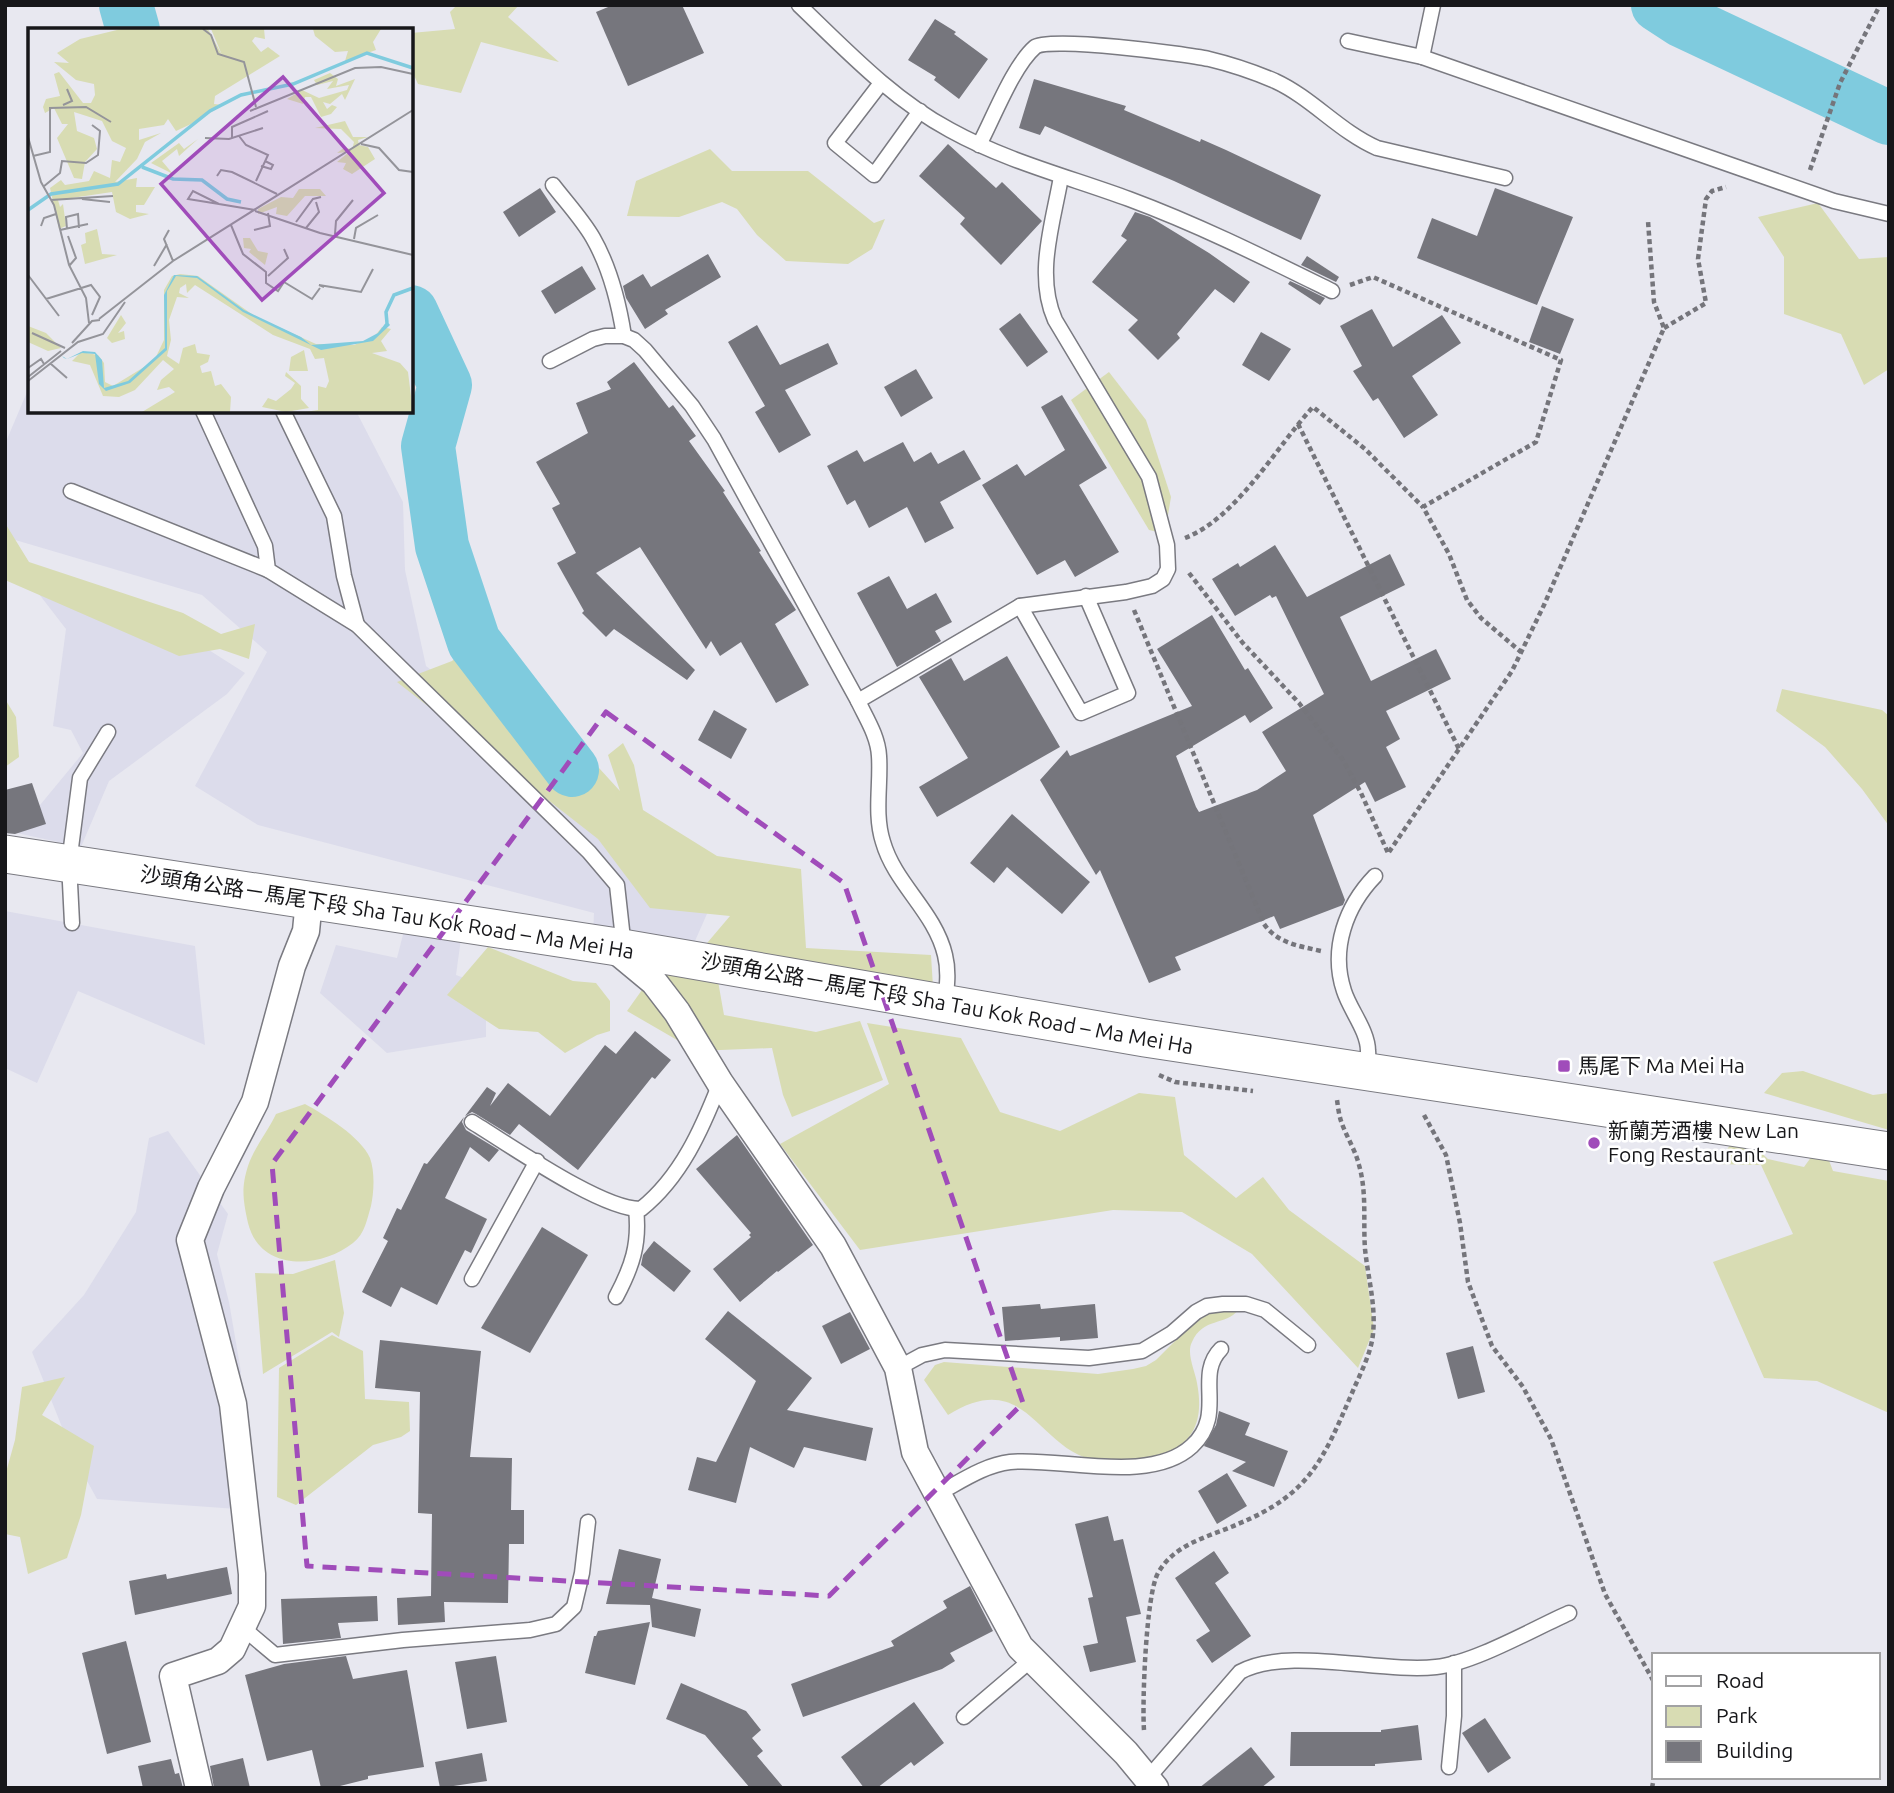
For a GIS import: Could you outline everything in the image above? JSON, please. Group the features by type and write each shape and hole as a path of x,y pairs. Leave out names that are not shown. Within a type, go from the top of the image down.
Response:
{"main road":[{"name":"沙頭角公路－馬尾下段 Sha Tau Kok Road – Ma Mei Ha","path":"5,853 617,948 1366,1072 1889,1151"}],"street":[{"path":"199,1788 173,1676 218,1661 232,1649 252,1606 252,1574 233,1404 190,1240 211,1188 255,1102 292,966 306,931 309,900"},
{"path":"617,948 654,982 677,1012 720,1083 833,1246 898,1368 915,1452 1020,1647 1104,1731 1151,1783"}],"lane":[{"path":"799,5 881,83 949,130 979,145 1061,177 1125,197 1195,224 1332,291"},
{"path":"1422,57 1433,5"},
{"path":"1348,41 1422,57 1804,191 1889,214"},
{"path":"979,145 1017,71 1034,48 1041,44 1068,44 1169,53 1212,60 1276,82 1306,100 1365,143 1377,148 1505,178"},
{"path":"881,83 835,143 874,174 920,111"},
{"path":"858,701 1020,606 1152,586 1163,579 1168,569 1167,545 1145,469 1048,304 1046,264 1061,177"},
{"path":"553,185 590,233 597,247 621,315 624,336"},
{"path":"550,361 593,339 614,335 634,340 669,377 714,439 858,701 877,742 878,813 882,840 893,867 933,925 943,946 947,973 945,1004"},
{"path":"204,413 265,546 268,570"},
{"path":"284,413 334,516 344,576 357,625"},
{"path":"71,491 268,570 357,625 589,852 617,885 617,948"},
{"path":"1020,606 1081,713 1128,693 1086,596"},
{"path":"72,923 69,863 80,778 108,732"},
{"path":"1366,1072 1369,1049 1344,990 1339,955 1349,910 1359,893 1375,876"},
{"path":"472,1122 605,1201 636,1209 645,1206 675,1174 701,1133 720,1083"},
{"path":"471,1279 537,1161"},
{"path":"616,1297 627,1277 638,1242 636,1209"},
{"path":"898,1368 922,1355 945,1350 1088,1358 1142,1351 1172,1333 1196,1312 1207,1306 1223,1304 1246,1304 1265,1310 1308,1345"},
{"path":"937,1494 982,1470 1008,1462 1134,1466 1180,1454 1196,1441 1207,1423 1211,1402 1209,1367 1221,1349"},
{"path":"243,1628 275,1655 403,1640 530,1630 556,1624 574,1607 582,1573 588,1522"},
{"path":"1151,1783 1240,1672 1251,1666 1290,1661 1414,1669 1440,1667 1465,1660 1569,1612"},
{"path":"964,1717 1031,1660"},
{"path":"1449,1767 1454,1716 1454,1663"}],"path":[{"path":"1804,191 1840,83 1880,5"},
{"path":"1375,876 1512,671 1555,582 1664,328 1706,303 1698,259 1706,199 1712,191 1738,185 1748,171"},
{"path":"1648,222 1654,302 1664,328"},
{"path":"1332,291 1373,277 1561,360 1536,442 1423,507"},
{"path":"1388,853 1361,793 1329,741 1299,703 1242,642 1167,545 1202,532 1227,510 1313,407 1365,449 1423,507 1449,554 1468,600 1481,618 1521,652"},
{"path":"1298,424 1459,749"},
{"path":"1126,592 1264,924 1277,937 1295,946 1339,955"},
{"path":"1151,1783 1143,1701 1152,1591 1158,1573 1167,1561 1186,1545 1253,1517 1289,1495 1305,1481 1317,1468 1330,1443 1371,1345 1373,1305 1365,1248 1363,1185 1354,1147 1341,1122 1337,1099"},
{"path":"1422,1111 1446,1155 1460,1223 1468,1282 1492,1346 1522,1387 1551,1439 1605,1594 1652,1678"}],"highlighted area":[{"path":"606,712 844,883 1023,1403 829,1596 307,1566 272,1164"}],"shaded area":[{"path":"28,390 28,413 357,413 403,502 405,570 426,666 714,898 695,941 593,935 594,913 258,825 195,786 267,652 202,595 5,537 5,444"},
{"path":"32,585 135,603 245,673 227,694 109,781 81,847 17,833 83,753 71,730 53,726 66,629"},
{"path":"5,911 195,946 205,1045 78,991 37,1083 5,1068"},
{"path":"408,915 463,924 456,975 486,986 486,1037 387,1053 320,993 336,945 397,958"},
{"path":"168,1131 228,1214 217,1254 229,1302 241,1372 233,1404 237,1509 97,1499 74,1457 32,1352 84,1295 136,1212 149,1138"}],"green space":[{"path":"457,5 519,5 508,17 559,62 481,42 461,93 418,84 413,73 413,33 455,29 450,12"},
{"path":"710,149 732,171 808,171 874,223 885,219 872,249 848,264 786,261 757,235 737,209 722,202 679,217 627,216 636,181"},
{"path":"1818,203 1859,259 1889,257 1889,369 1864,385 1841,334 1784,314 1784,257 1758,217"},
{"path":"1109,372 1146,420 1171,497 1166,527 1158,532 1149,530 1071,400"},
{"path":"5,523 29,562 183,613 221,634 255,624 249,659 220,649 179,656 5,580"},
{"path":"490,625 536,699 620,791 608,755 623,743 634,765 643,810 717,856 801,869 806,948 931,955 934,1003 702,949 730,916 650,908 598,839 397,682 452,661"},
{"path":"1782,689 1882,710 1889,716 1889,826 1862,789 1825,747 1776,711"},
{"path":"5,699 16,717 19,757 5,767"},
{"path":"488,947 573,981 596,983 610,1001 610,1031 597,1035 565,1053 538,1032 499,1029 447,995"},
{"path":"659,966 718,981 724,1015 816,1032 860,1021 883,1080 792,1117 783,1095 772,1048 696,1051 627,1011"},
{"path":"867,1023 961,1038 1000,1112 1060,1131 1139,1093 1175,1097 1184,1155 1236,1198 1263,1177 1289,1210 1365,1266 1374,1329 1358,1368 1252,1254 1182,1212 1113,1210 860,1250 780,1144 889,1084"},
{"path":"1803,1071 1873,1095 1889,1093 1889,1130 1764,1093 1782,1073"},
{"path":"305,1104 342,1127 359,1142 372,1164 373,1188 367,1221 353,1243 324,1258 293,1261 278,1258 265,1250 255,1239 248,1223 244,1188 251,1159 276,1114"},
{"path":"1739,1132 1768,1159 1804,1167 1822,1142 1833,1171 1889,1181 1889,1413 1817,1381 1764,1378 1713,1262 1793,1234 1761,1165 1717,1164"},
{"path":"335,1260 344,1313 339,1337 332,1332 263,1374 255,1273 293,1274"},
{"path":"1238,1310 1202,1329 1190,1346 1199,1406 1196,1424 1189,1437 1177,1448 1146,1459 1107,1461 1084,1457 1065,1446 1017,1407 999,1400 976,1402 948,1415 924,1380 935,1365 944,1362 1098,1374 1133,1369 1156,1360 1198,1318 1214,1311"},
{"path":"332,1335 363,1351 365,1399 409,1402 410,1431 401,1437 373,1445 296,1505 277,1497 279,1368"},
{"path":"65,1377 42,1415 94,1446 81,1515 67,1558 28,1574 20,1537 5,1534 5,1476 15,1440 22,1387"}],"building":[{"path":"613,5 682,5 704,53 628,86 596,12"},
{"path":"935,19 956,32 954,34 988,59 959,99 934,80 936,77 908,60"},
{"path":"1034,79 1126,106 1124,110 1200,142 1201,139 1321,195 1301,240 1174,181 1045,126 1040,135 1019,128"},
{"path":"948,144 996,188 1002,182 1042,221 1001,265 960,224 965,218 919,176"},
{"path":"540,188 556,212 519,237 503,212"},
{"path":"1495,188 1573,217 1537,305 1417,258 1432,218 1477,236"},
{"path":"1135,212 1150,217 1250,282 1234,303 1215,289 1177,334 1180,338 1158,360 1128,330 1138,320 1092,282 1127,240 1121,236"},
{"path":"708,254 721,277 665,310 668,314 645,329 626,298 623,286 643,274 651,287"},
{"path":"1307,256 1339,277 1336,282 1301,265"},
{"path":"582,266 596,289 555,314 541,291"},
{"path":"1290,281 1325,298 1320,305 1288,284"},
{"path":"1542,306 1574,319 1560,354 1529,342"},
{"path":"1372,309 1393,347 1442,315 1461,343 1412,376 1438,415 1404,438 1378,398 1373,401 1353,371 1362,366 1340,326"},
{"path":"1020,313 1048,352 1027,367 999,329"},
{"path":"757,325 780,365 828,343 838,364 785,390 811,435 779,453 755,412 765,406 728,342"},
{"path":"1261,332 1291,349 1269,381 1242,365"},
{"path":"634,362 669,408 673,405 696,436 689,441 725,491 723,492 796,610 775,624 809,685 776,703 741,642 720,656 711,641 706,649 640,547 596,573 695,670 687,680 614,629 606,637 582,613 584,611 557,563 576,553 552,508 560,504 536,462 588,433 576,403 611,389 607,382"},
{"path":"916,369 933,398 901,417 884,387"},
{"path":"1062,395 1107,468 1079,485 1119,552 1075,577 1065,560 1037,575 982,485 1017,464 1025,476 1065,450 1041,407"},
{"path":"903,442 914,462 931,452 938,464 964,450 981,479 940,502 954,528 925,543 907,507 869,528 855,500 847,505 827,466 857,450 864,462"},
{"path":"1275,545 1307,597 1390,554 1405,585 1340,617 1371,681 1436,649 1451,679 1386,711 1400,739 1386,747 1406,787 1375,802 1365,782 1313,815 1345,900 1343,905 1280,929 1274,916 1175,957 1181,970 1149,983 1100,870 1096,875 1040,780 1067,750 1070,756 1192,706 1157,649 1212,615 1245,670 1248,668 1273,708 1250,723 1245,715 1176,756 1196,807 1199,812 1257,790 1286,771 1262,732 1324,694 1276,596 1272,598 1270,595 1235,616 1212,579 1238,563 1240,567"},
{"path":"889,576 907,609 936,593 952,622 935,631 941,641 897,667 857,593"},
{"path":"1007,656 1060,747 937,817 919,787 968,758 919,677 951,658 964,681"},
{"path":"714,710 747,729 731,759 698,740"},
{"path":"32,783 46,824 15,834 5,833 5,790"},
{"path":"1012,814 1090,882 1062,914 1007,867 994,883 970,863"},
{"path":"635,1031 671,1060 655,1079 652,1077 578,1170 519,1124 510,1135 472,1112 465,1116 487,1087 496,1093 490,1106 508,1083 550,1116 605,1045 616,1054"},
{"path":"464,1117 462,1122 466,1130 499,1150 489,1162 470,1147 445,1198 487,1219 471,1253 465,1250 437,1305 401,1287 391,1307 362,1292 388,1241 383,1238 397,1208 401,1210 424,1163 427,1164"},
{"path":"737,1135 813,1245 740,1302 713,1269 751,1237 751,1233 696,1169"},
{"path":"542,1227 588,1255 530,1353 481,1328"},
{"path":"654,1241 691,1271 674,1292 641,1265 643,1255"},
{"path":"1040,1304 1041,1309 1095,1304 1098,1338 1060,1341 1060,1337 1005,1341 1002,1307"},
{"path":"728,1311 812,1378 787,1410 873,1428 866,1461 804,1447 794,1468 750,1447 736,1503 688,1490 697,1457 716,1462 756,1381 705,1339"},
{"path":"850,1312 870,1349 841,1364 822,1326"},
{"path":"380,1340 481,1351 470,1457 512,1458 511,1510 524,1510 524,1544 509,1544 508,1603 444,1602 445,1622 398,1625 397,1598 431,1596 432,1514 418,1513 420,1392 375,1388"},
{"path":"1473,1346 1485,1392 1458,1399 1446,1353"},
{"path":"1219,1411 1250,1423 1245,1435 1288,1451 1274,1487 1232,1471 1246,1462 1204,1446 1216,1425"},
{"path":"1227,1473 1247,1506 1217,1524 1198,1491"},
{"path":"1108,1516 1114,1541 1123,1539 1141,1614 1126,1617 1136,1662 1090,1672 1083,1646 1098,1643 1088,1598 1093,1597 1075,1524"},
{"path":"619,1549 661,1559 652,1598 701,1609 695,1637 652,1627 650,1605 606,1604"},
{"path":"1214,1551 1229,1573 1215,1583 1251,1636 1212,1663 1196,1640 1210,1631 1175,1578"},
{"path":"227,1567 232,1594 135,1615 129,1581 166,1574 167,1579"},
{"path":"970,1586 993,1631 950,1653 955,1661 942,1669 803,1717 791,1684 894,1646 891,1641 947,1608 943,1601"},
{"path":"377,1596 378,1621 338,1623 341,1638 283,1644 281,1599"},
{"path":"650,1622 635,1685 585,1673 594,1636 598,1631"},
{"path":"126,1641 151,1742 107,1754 82,1653"},
{"path":"346,1656 353,1679 407,1670 424,1767 368,1776 368,1779 321,1788 312,1750 267,1761 245,1675 284,1664"},
{"path":"496,1656 507,1722 467,1729 455,1662"},
{"path":"681,1683 746,1711 761,1730 752,1738 763,1751 757,1756 784,1788 750,1788 705,1735 666,1719"},
{"path":"914,1702 944,1743 914,1766 911,1762 877,1788 864,1788 841,1757"},
{"path":"1485,1718 1511,1758 1488,1773 1462,1733"},
{"path":"1418,1725 1422,1760 1375,1766 1290,1766 1291,1732 1381,1732"},
{"path":"1251,1747 1275,1777 1261,1788 1199,1788"},
{"path":"482,1753 487,1781 440,1788 435,1762"},
{"path":"243,1758 250,1788 214,1788 210,1766"},
{"path":"171,1759 183,1788 143,1788 138,1766"}],"waterway":[{"path":"126,5 132,28"},
{"path":"1658,5 1681,20 1889,118"},
{"path":"413,316 445,385 428,446 442,546 474,642 572,770"}],"place":[{"name":"馬尾下 Ma Mei Ha","path":"1564,1066"},
{"name":"新蘭芳酒樓 New Lan Fong Restaurant","path":"1594,1143"}]}
